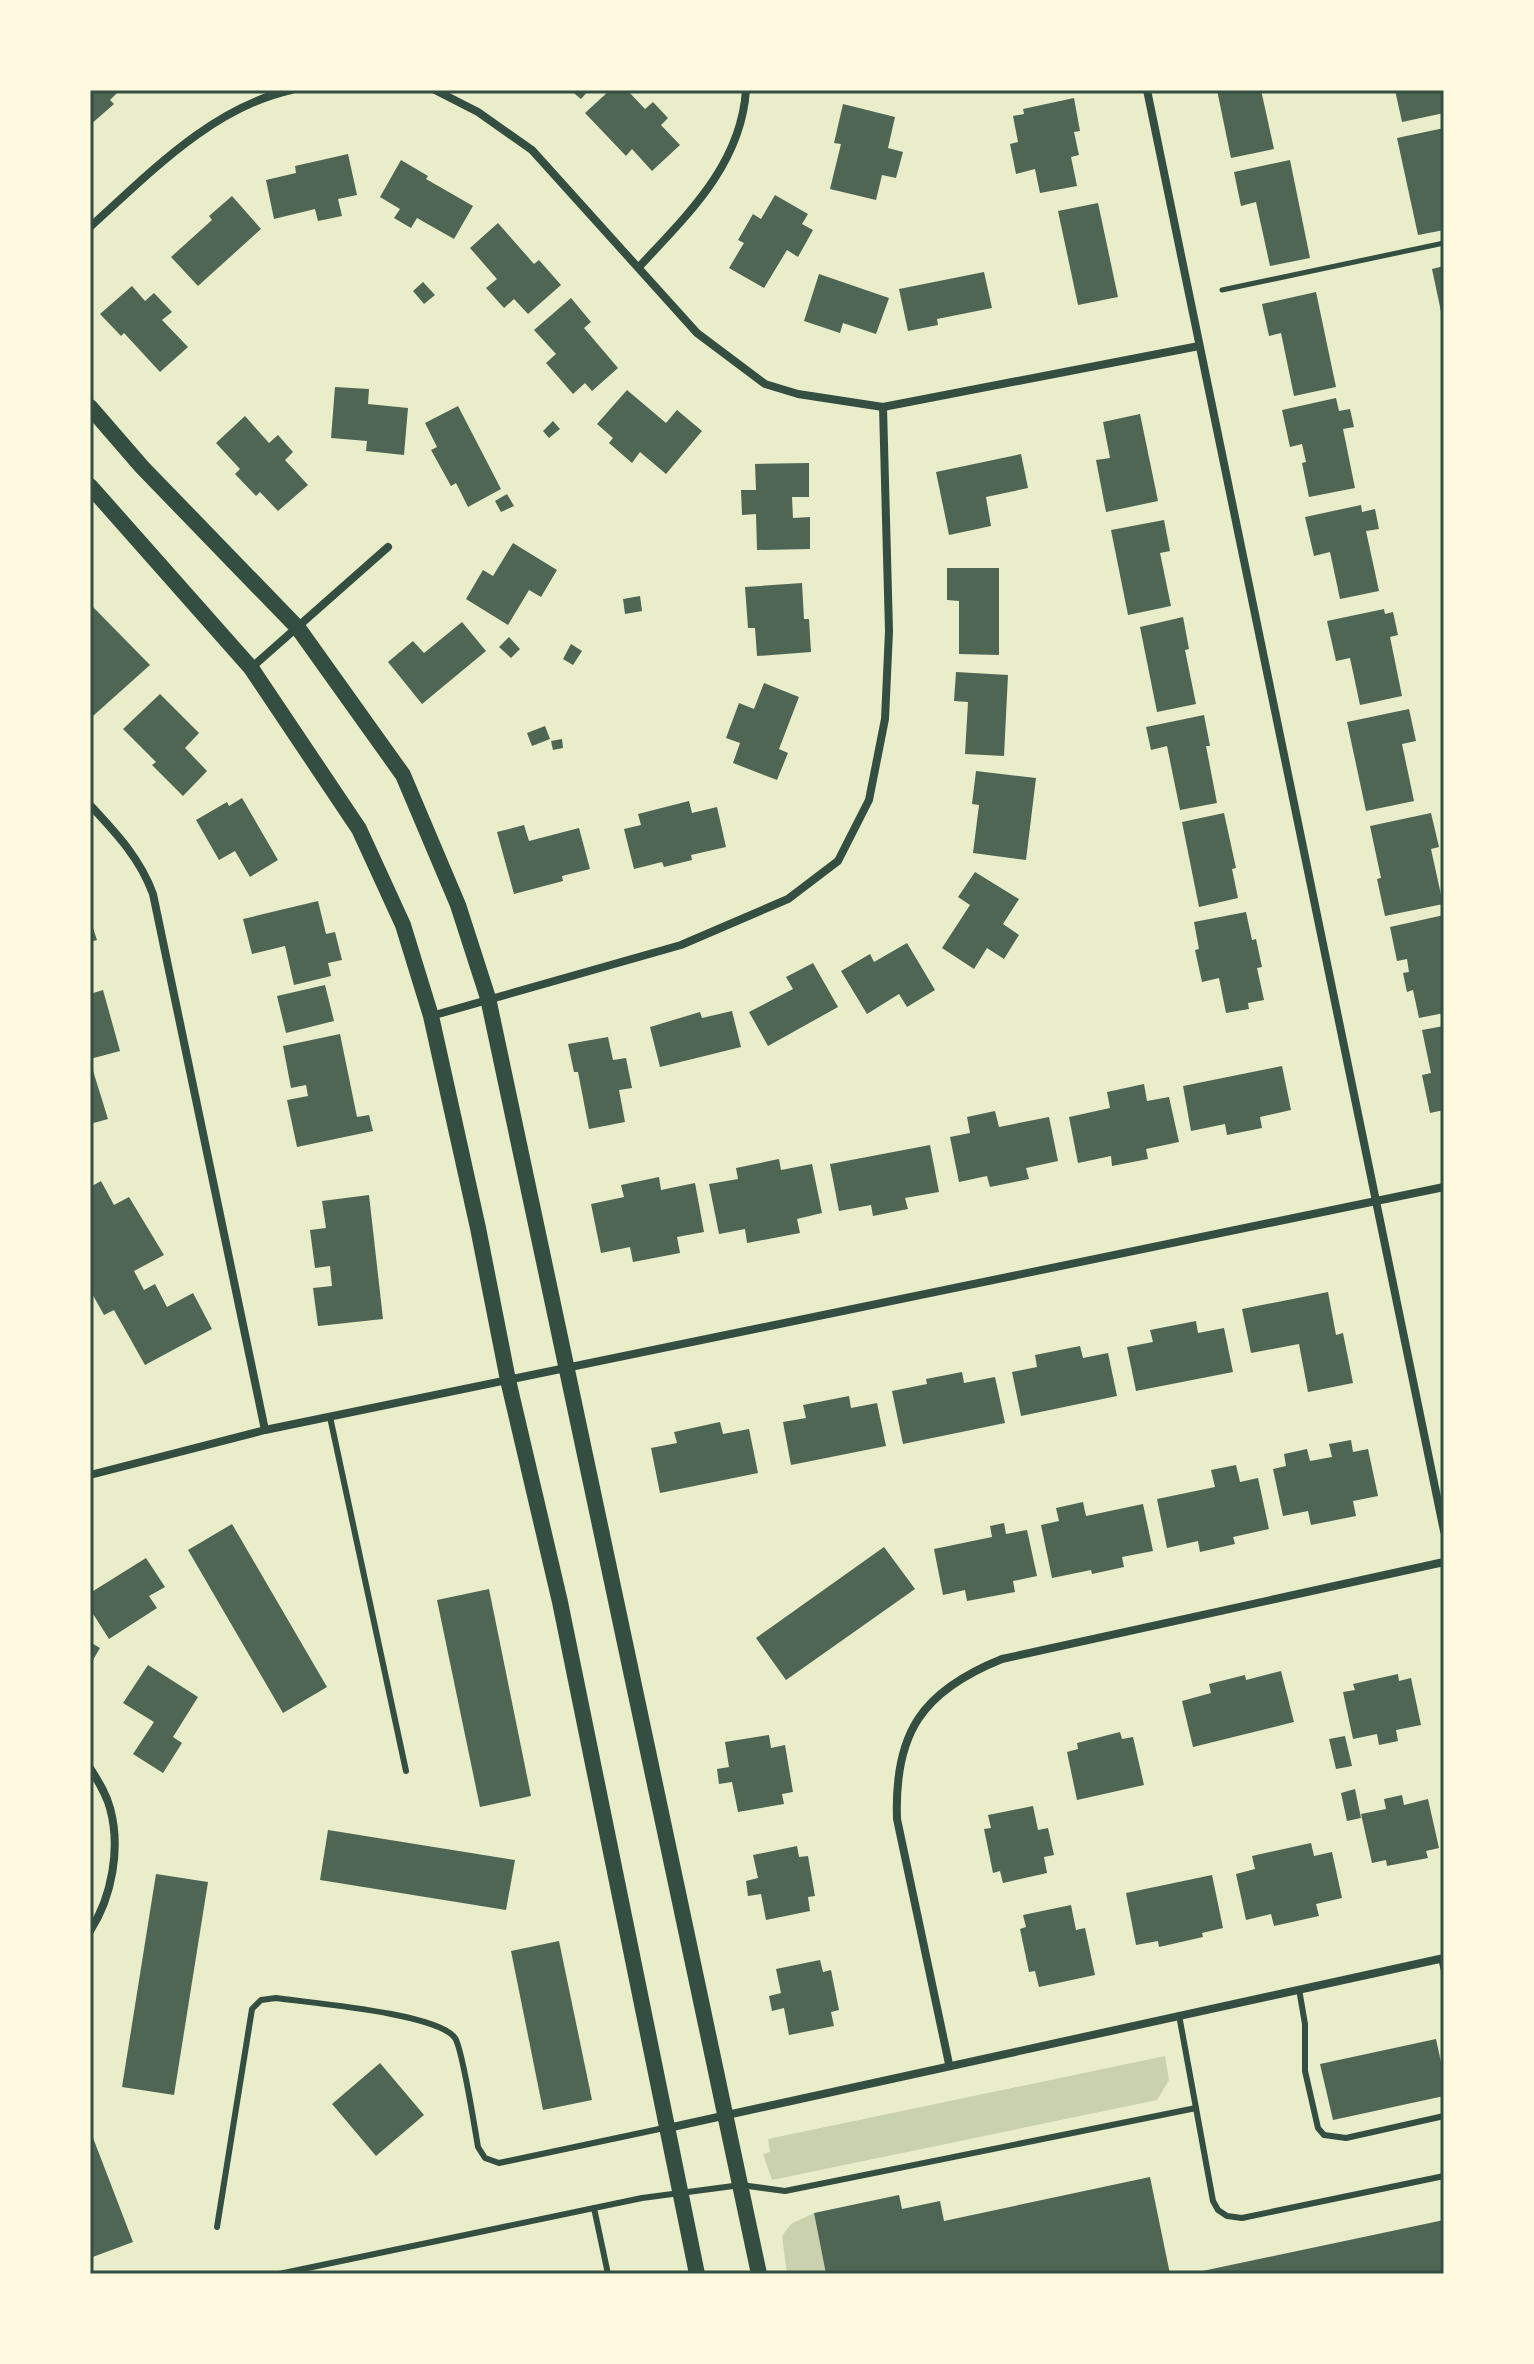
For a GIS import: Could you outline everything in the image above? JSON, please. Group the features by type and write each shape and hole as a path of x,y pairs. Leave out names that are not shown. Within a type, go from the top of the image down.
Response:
{"main road":[{"path":"90,407 142,467 298,628 403,775 458,905 488,998 759,2274"},
{"path":"90,486 251,668 359,829 403,925 431,1016 508,1380 560,1602 697,2274"}],"street":[{"path":"90,227 209,126 245,105 291,90"},
{"path":"435,90 478,112 532,150 697,333 765,384 798,394 883,407 1199,346"},
{"path":"639,267 703,198 720,171 739,129 746,90"},
{"path":"1147,90 1444,1531"},
{"path":"431,1016 681,945 788,899 838,861 869,800 885,719 889,631 883,407"},
{"path":"251,668 388,547"},
{"path":"90,805 126,844 144,871 153,894 265,1430"},
{"path":"90,1475 265,1430 1444,1187"},
{"path":"949,2064 897,1819 896,1788 905,1743 929,1704 948,1686 970,1672 1002,1659 1444,1562"},
{"path":"90,1768 111,1808 115,1854 107,1899 90,1931"},
{"path":"668,2128 1443,1958"}],"lane":[{"path":"330,1417 406,1771"},
{"path":"1443,1958 1444,1971"},
{"path":"1299,1989 1305,2024 1305,2071 1318,2128 1324,2135 1346,2138 1444,2116"},
{"path":"217,2227 252,2009 261,2000 276,1998 406,2016 437,2024 455,2038 478,2147 485,2158 499,2163 668,2128"},
{"path":"1179,2015 1213,2201 1218,2210 1227,2216 1259,2216 1444,2176"},
{"path":"279,2274 642,2198 741,2185 785,2191 1196,2108"},
{"path":"594,2208 608,2274"}],"path":[{"path":"1222,290 1444,243"}],"green space":[{"path":"1165,2056 1169,2080 1157,2100 772,2180 763,2154 770,2152 768,2139"},
{"path":"814,2213 826,2274 787,2274 782,2236 791,2224"}],"building":[{"path":"90,90 120,90 110,100 114,104 90,125"},
{"path":"570,90 589,90 581,99"},
{"path":"610,90 627,90 645,109 653,102 668,118 661,125 680,145 652,171 632,149 626,156 585,113"},
{"path":"1217,90 1261,90 1274,149 1231,158"},
{"path":"1395,90 1443,90 1444,113 1402,122"},
{"path":"1074,98 1080,131 1074,132 1079,155 1071,157 1077,186 1040,193 1035,169 1016,174 1010,144 1018,142 1013,116 1024,114 1023,109"},
{"path":"843,104 895,117 888,148 903,152 896,178 882,175 876,200 830,189 841,144 834,143"},
{"path":"1444,128 1444,230 1418,235 1397,138"},
{"path":"348,154 357,195 338,199 342,216 318,221 315,209 274,219 266,180 296,173 295,166"},
{"path":"401,160 428,176 426,179 473,206 454,239 417,218 411,228 394,218 400,209 380,197"},
{"path":"1290,160 1310,258 1270,266 1256,202 1241,206 1234,172"},
{"path":"775,195 808,214 802,224 813,230 798,257 787,250 764,288 729,268 744,243 738,240 753,214 761,219"},
{"path":"232,196 261,229 198,286 171,257 212,220 209,216"},
{"path":"1098,203 1118,297 1078,305 1058,211"},
{"path":"498,223 534,264 539,260 561,285 528,314 514,299 504,308 486,288 497,279 470,248"},
{"path":"1444,266 1444,321 1443,321 1432,269"},
{"path":"984,272 992,308 937,319 938,325 908,331 899,289"},
{"path":"819,274 889,298 876,334 843,323 840,333 804,321"},
{"path":"423,282 435,295 424,304 413,291"},
{"path":"132,286 145,301 154,293 172,312 162,320 188,347 160,372 124,333 121,336 100,314"},
{"path":"1316,292 1336,387 1294,396 1281,333 1269,336 1262,304"},
{"path":"571,298 591,322 584,328 618,368 592,391 585,383 573,394 546,363 556,354 534,330"},
{"path":"335,387 369,389 368,404 408,408 404,455 366,451 367,441 331,438"},
{"path":"627,390 666,423 677,410 702,431 666,474 640,452 632,463 609,443 613,438 597,424"},
{"path":"1336,398 1339,411 1350,409 1354,427 1343,429 1355,488 1309,497 1302,463 1306,462 1302,444 1290,447 1282,410"},
{"path":"458,406 501,489 468,507 456,483 451,486 431,450 437,447 425,423"},
{"path":"1140,414 1158,501 1106,512 1096,460 1110,458 1103,422"},
{"path":"245,416 269,443 278,435 293,452 285,460 308,485 278,511 260,492 256,496 235,474 240,469 216,443"},
{"path":"553,421 560,429 549,438 543,431"},
{"path":"1021,454 1028,488 986,497 991,526 949,535 936,472"},
{"path":"809,463 809,497 792,497 793,518 810,517 810,549 757,550 756,514 742,515 741,490 756,490 755,464"},
{"path":"507,494 514,506 501,512 495,501"},
{"path":"1361,505 1362,512 1375,509 1379,529 1366,531 1379,591 1340,599 1330,552 1314,556 1305,517"},
{"path":"1164,520 1170,551 1160,553 1171,606 1128,615 1111,530"},
{"path":"513,543 557,570 541,597 529,590 508,625 466,599 483,570 493,576"},
{"path":"947,568 999,568 999,655 959,654 959,601 947,600"},
{"path":"802,583 804,619 809,619 811,652 757,656 755,628 748,628 745,587"},
{"path":"640,596 642,611 625,614 623,599"},
{"path":"93,607 150,665 93,716 90,712 90,609"},
{"path":"1384,609 1385,614 1393,612 1398,635 1390,637 1402,696 1360,705 1350,658 1336,661 1327,621"},
{"path":"1183,617 1189,649 1185,650 1196,704 1157,712 1140,627"},
{"path":"462,622 486,651 422,704 388,662 413,641 424,653"},
{"path":"509,637 520,649 511,658 499,647"},
{"path":"571,644 582,651 573,665 563,659"},
{"path":"956,672 1008,675 1004,756 965,754 968,702 954,701"},
{"path":"764,683 799,697 779,749 788,753 777,780 733,763 740,743 726,738 739,703 754,709"},
{"path":"160,694 199,733 185,748 207,771 183,796 152,765 156,762 123,729"},
{"path":"1409,709 1416,741 1402,744 1414,801 1366,811 1347,722"},
{"path":"1204,715 1210,746 1206,746 1217,803 1180,810 1167,746 1151,750 1146,727"},
{"path":"545,726 550,739 532,746 527,733"},
{"path":"562,739 563,748 553,750 551,741"},
{"path":"976,771 1036,778 1026,860 973,853 979,805 972,804"},
{"path":"242,798 278,860 250,877 235,851 219,860 196,820 227,802 229,806"},
{"path":"689,801 692,813 717,807 726,847 691,855 692,860 664,867 662,862 634,869 624,829 641,825 638,814"},
{"path":"1224,813 1236,868 1232,869 1238,898 1199,907 1182,822"},
{"path":"1431,813 1439,847 1431,849 1443,904 1385,916 1370,826"},
{"path":"524,825 529,841 579,828 590,869 562,876 563,881 514,894 497,832"},
{"path":"975,872 1019,899 1003,924 1019,935 1004,959 987,948 974,969 942,948 970,905 958,897"},
{"path":"318,901 326,934 335,932 342,960 328,963 331,976 294,985 285,946 252,954 243,919"},
{"path":"1246,912 1262,967 1257,968 1264,1000 1248,1003 1249,1009 1226,1013 1219,978 1202,982 1195,950 1199,949 1194,922"},
{"path":"1444,915 1444,1013 1419,1018 1413,990 1407,992 1403,973 1409,972 1407,959 1397,961 1390,927"},
{"path":"90,919 97,940 90,942"},
{"path":"907,943 935,990 907,1007 899,994 867,1014 841,971 870,954 874,962"},
{"path":"813,963 838,1007 768,1046 749,1012 793,989 786,977"},
{"path":"325,985 334,1021 286,1033 277,996"},
{"path":"103,990 120,1051 90,1059 90,994"},
{"path":"732,1011 741,1047 660,1067 650,1027 700,1012 702,1018"},
{"path":"1444,1026 1444,1110 1430,1113 1422,1075 1431,1073 1422,1030"},
{"path":"340,1034 357,1117 369,1115 373,1131 297,1147 287,1100 308,1096 306,1085 291,1088 283,1046"},
{"path":"608,1037 613,1060 626,1058 632,1088 619,1090 625,1122 589,1129 578,1072 574,1072 568,1044"},
{"path":"90,1061 108,1119 90,1124"},
{"path":"1282,1066 1291,1110 1260,1117 1262,1128 1227,1135 1225,1124 1191,1131 1183,1086"},
{"path":"1144,1084 1147,1101 1169,1097 1179,1142 1146,1149 1148,1159 1112,1166 1111,1156 1078,1163 1069,1117 1110,1108 1107,1092"},
{"path":"995,1111 999,1127 1049,1117 1058,1161 1026,1168 1029,1179 990,1187 987,1176 959,1182 950,1137 970,1133 967,1117"},
{"path":"930,1145 939,1192 905,1198 908,1209 873,1216 871,1205 839,1211 830,1164"},
{"path":"779,1159 781,1170 812,1164 822,1213 797,1219 800,1233 747,1243 745,1229 719,1234 709,1184 738,1179 736,1168"},
{"path":"659,1177 661,1190 695,1183 704,1232 677,1237 680,1253 633,1262 630,1247 601,1253 591,1204 624,1197 621,1185"},
{"path":"101,1181 114,1205 129,1197 164,1255 134,1271 144,1290 155,1284 167,1307 193,1293 212,1329 145,1365 114,1310 104,1315 90,1290 90,1187"},
{"path":"369,1195 383,1319 318,1326 313,1288 332,1286 330,1266 315,1268 310,1230 326,1228 322,1201"},
{"path":"1328,1292 1336,1335 1343,1333 1353,1383 1308,1392 1299,1344 1251,1353 1242,1309"},
{"path":"1196,1321 1198,1333 1224,1328 1233,1372 1136,1391 1127,1347 1153,1342 1150,1330"},
{"path":"1080,1346 1083,1358 1108,1353 1117,1396 1021,1416 1012,1372 1037,1367 1035,1355"},
{"path":"962,1372 964,1383 995,1377 1005,1423 903,1444 892,1391 927,1384 926,1379"},
{"path":"849,1396 851,1408 877,1403 886,1446 791,1465 783,1422 806,1418 803,1405"},
{"path":"720,1422 723,1434 749,1429 758,1473 660,1493 651,1448 677,1443 674,1432"},
{"path":"1351,1440 1353,1452 1368,1449 1378,1496 1353,1501 1356,1516 1311,1525 1308,1511 1283,1516 1273,1469 1286,1466 1284,1454 1307,1449 1310,1461 1332,1457 1329,1444"},
{"path":"1236,1465 1240,1482 1258,1478 1269,1529 1233,1537 1235,1544 1200,1552 1198,1541 1167,1548 1157,1499 1215,1487 1211,1470"},
{"path":"1083,1502 1086,1516 1143,1504 1153,1551 1122,1557 1124,1567 1052,1578 1041,1525 1059,1521 1056,1508"},
{"path":"1004,1523 1006,1534 1027,1530 1037,1576 1013,1581 1015,1592 967,1601 965,1590 943,1595 934,1549 992,1537 990,1526"},
{"path":"232,1524 327,1687 283,1713 188,1550"},
{"path":"884,1547 915,1589 786,1680 756,1638"},
{"path":"146,1558 165,1587 149,1596 157,1608 109,1639 90,1609 90,1593"},
{"path":"489,1589 531,1796 480,1807 437,1600"},
{"path":"90,1642 100,1648 90,1665"},
{"path":"148,1665 198,1697 173,1737 182,1743 163,1773 133,1754 154,1722 123,1703"},
{"path":"1281,1671 1294,1722 1193,1747 1182,1701 1211,1693 1209,1684 1245,1675 1246,1680"},
{"path":"1398,1674 1399,1681 1411,1678 1421,1725 1396,1730 1398,1741 1379,1745 1377,1734 1353,1739 1343,1692 1355,1690 1353,1684"},
{"path":"1120,1732 1122,1739 1133,1737 1144,1785 1077,1800 1067,1752 1078,1749 1077,1743"},
{"path":"769,1735 771,1748 785,1745 793,1792 782,1794 784,1804 738,1812 732,1782 719,1784 717,1769 729,1767 725,1742"},
{"path":"1345,1736 1352,1766 1336,1769 1329,1739"},
{"path":"1355,1789 1361,1818 1347,1821 1341,1793"},
{"path":"1402,1795 1404,1805 1428,1799 1439,1848 1426,1851 1428,1858 1387,1866 1386,1860 1372,1863 1361,1814 1386,1809 1384,1799"},
{"path":"1033,1806 1038,1830 1048,1828 1054,1855 1044,1857 1047,1873 1003,1883 1000,1871 993,1873 984,1829 991,1828 988,1815"},
{"path":"328,1830 515,1860 506,1910 320,1880"},
{"path":"1311,1843 1314,1856 1332,1852 1342,1898 1316,1904 1319,1916 1274,1926 1271,1914 1246,1920 1236,1874 1255,1869 1252,1856"},
{"path":"797,1846 799,1857 808,1856 815,1896 808,1897 810,1911 766,1920 761,1894 748,1896 746,1881 758,1878 753,1855"},
{"path":"156,1874 208,1882 174,2095 122,2087"},
{"path":"1212,1875 1223,1928 1202,1933 1203,1937 1159,1947 1158,1941 1136,1945 1126,1893"},
{"path":"1071,1905 1076,1930 1085,1928 1095,1975 1039,1987 1035,1971 1029,1972 1020,1929 1026,1927 1023,1915"},
{"path":"559,1941 592,2100 543,2110 511,1951"},
{"path":"820,1960 823,1972 831,1970 839,2010 831,2012 834,2026 789,2035 784,2008 772,2011 769,1996 781,1993 776,1969"},
{"path":"1436,2039 1444,2076 1444,2096 1333,2120 1320,2064"},
{"path":"380,2063 424,2115 376,2156 332,2104"},
{"path":"90,2130 133,2242 90,2258"},
{"path":"1150,2177 1170,2274 826,2274 814,2213 899,2195 902,2209 940,2201 944,2221"},
{"path":"1444,2220 1444,2274 1193,2274 1193,2273"}]}
